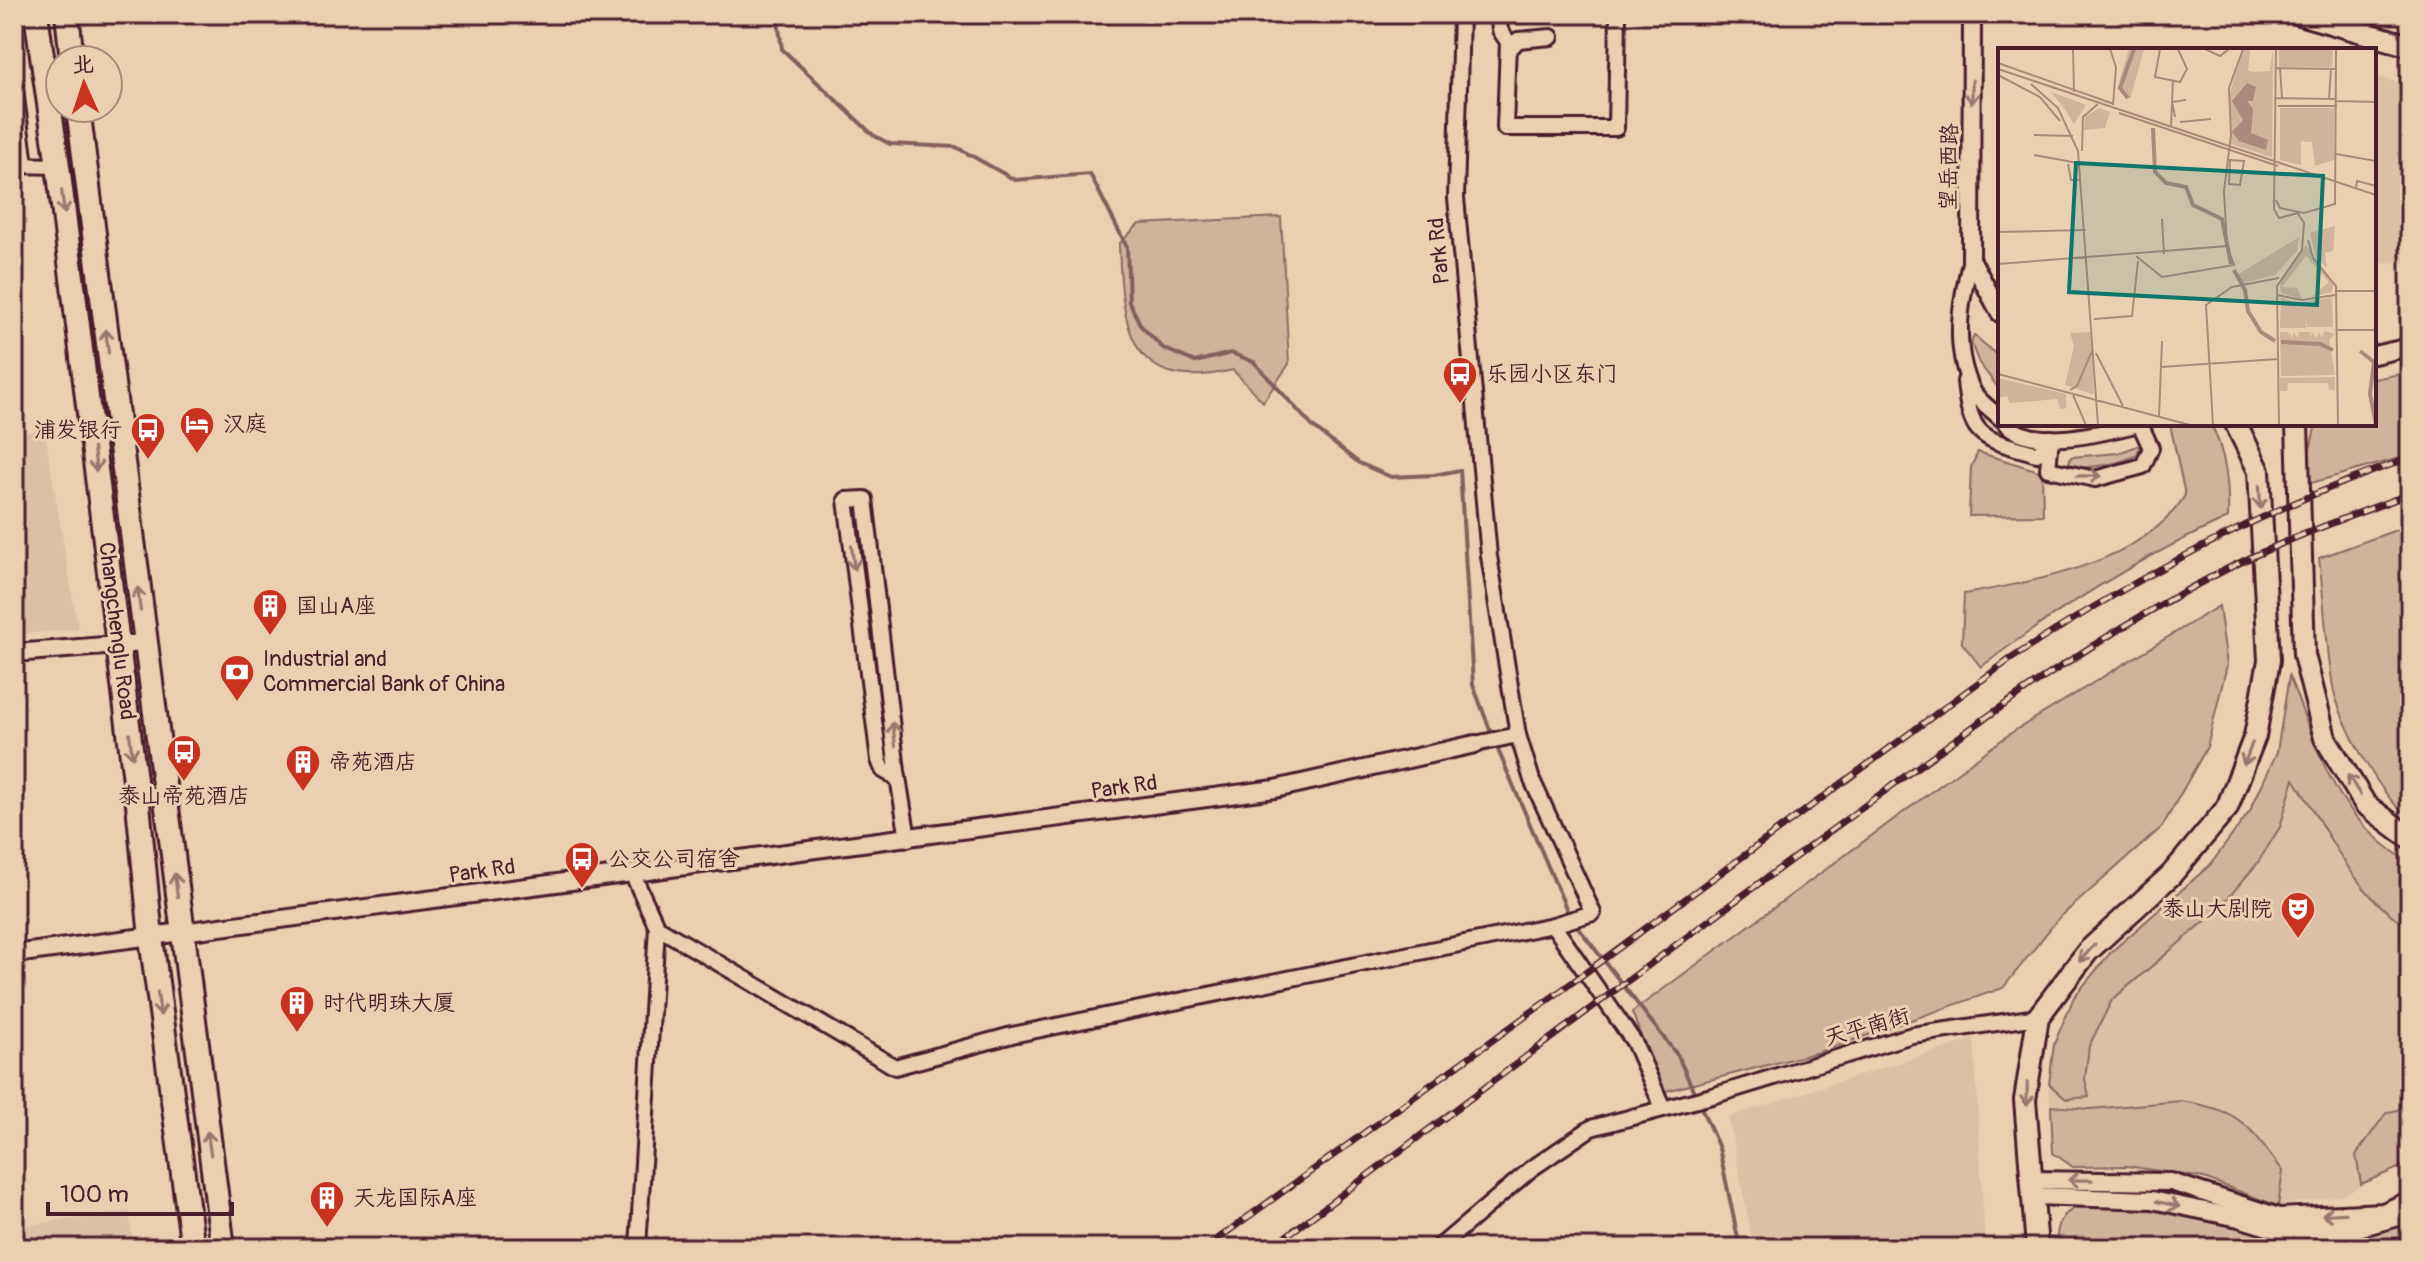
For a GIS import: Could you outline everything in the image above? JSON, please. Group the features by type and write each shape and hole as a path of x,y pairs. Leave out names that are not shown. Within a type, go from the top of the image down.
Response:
{"main road":[{"name":"Changchenglu Road","path":"36,14 119,644 151,938 193,1248"},
{"path":"67,14 70,44"},
{"path":"2299,14 2410,46"},
{"name":"Changchenglu Road","path":"80,124 223,1248"},
{"path":"2037,1248 2025,1100 2038,1017 2088,951 2171,875 2227,808 2255,736 2269,660 2259,471 2237,426"},
{"path":"2296,426 2304,655 2325,738 2365,804 2410,838"},
{"path":"2269,660 2304,655"}],"street":[{"name":"Park Rd","path":"14,954 1275,789 1512,736 1489,556 1456,198 1461,14"},
{"path":"1498,14 1508,51 1505,128 1616,128 1618,14"},
{"name":"望岳西路","path":"1972,14 1971,259 1998,309"},
{"path":"1508,51 1518,40 1551,37"},
{"path":"14,83 20,165 58,166"},
{"path":"1971,259 1961,302 1959,342 1974,392 1998,416"},
{"path":"2376,355 2410,347"},
{"path":"1962,353 1968,417 1987,439 2037,454 2051,438"},
{"path":"2008,426 2015,433 2051,438 2090,436 2132,426"},
{"path":"2051,438 2048,469 2095,479 2143,466 2151,448 2141,426"},
{"path":"898,779 883,770 879,760 846,500 865,499 908,839"},
{"path":"14,653 144,643"},
{"path":"657,927 895,1067 1012,1035 1559,924 1593,913 1512,736"},
{"path":"633,875 657,927 638,1248"},
{"path":"1438,1248 1531,1169 1591,1128 1663,1108 1634,1042 1559,924"},
{"name":"天平南街","path":"1663,1108 1912,1035 2038,1017"},
{"path":"2033,1188 2171,1182 2279,1217 2383,1212 2410,1200"},
{"path":"2033,1188 2152,1200 2239,1218 2281,1231 2358,1228 2410,1214"}],"shaded area":[{"path":"2376,76 2410,87 2410,262 2376,264"},
{"path":"1281,217 1289,364 1263,402 1233,370 1198,375 1171,373 1152,363 1138,348 1129,327 1123,302 1119,244 1139,224"},
{"path":"1974,335 1998,356 1998,387 1979,363 1971,343"},
{"path":"2410,372 2410,455 2308,484 2309,453 2316,426 2376,426 2376,379"},
{"path":"2170,426 2212,426 2226,470 2228,518 2100,585 1981,667 1962,643 1964,594 2054,575 2116,553 2144,537 2167,518 2185,495"},
{"path":"44,429 78,629 14,635 14,434"},
{"path":"2140,445 2137,455 2120,462 2067,468 2071,457 2118,453"},
{"path":"1978,452 2042,472 2043,515 1969,516 1971,467"},
{"path":"2410,525 2410,818 2387,795 2363,758 2337,701 2319,558"},
{"path":"2219,606 2227,665 2207,747 2162,827 2058,919 2003,988 1819,1052 1662,1092 1632,1012 2011,733"},
{"path":"2289,676 2314,744 2342,802 2380,844 2410,863 2410,1163 2339,1196 2278,1206 2204,1178 2172,1170 2127,1166 2073,1167 2053,1153 2049,1084 2054,1044 2074,998 2111,952 2210,865 2250,811 2277,752"},
{"path":"2289,676 2321,757 2346,803 2384,844 2410,863 2410,928 2390,914 2357,880 2294,779 2280,827 2257,864 2217,911 2112,1000 2089,1046 2085,1079 2089,1097 2066,1099 2049,1084 2054,1044 2074,997 2111,952 2210,865 2250,811 2277,752"},
{"path":"1974,1039 1985,1248 1754,1248 1728,1117"},
{"path":"2181,1101 2231,1115 2251,1131 2283,1171 2278,1206 2204,1178 2127,1166 2073,1167 2053,1153 2051,1106 2090,1109"},
{"path":"2410,1106 2410,1163 2361,1184 2356,1155 2386,1113"},
{"path":"2089,1205 2151,1206 2270,1236 2274,1248 2057,1248 2062,1218 2073,1209"},
{"path":"129,1211 133,1248 14,1248 14,1227"},
{"path":"2410,1216 2410,1248 2359,1248 2362,1233"}],"waterway":[{"path":"777,14 782,49 873,135 890,144 956,147 1015,180 1090,174 1127,247 1129,302 1141,326 1163,348 1195,362 1231,353 1254,362 1313,427 1359,463 1391,477 1460,470 1473,685 1492,735"},
{"path":"1495,743 1569,915"},
{"path":"1574,922 1678,1056 1719,1148 1740,1248"}],"railway":[{"path":"1205,1248 1566,987 2009,660 2105,600 2203,546 2304,499 2410,458"},
{"path":"1270,1248 1901,779 2062,666 2173,598 2231,567 2297,537 2410,494"}],"place":[{"name":"乐园小区东门","path":"1460,405"},
{"name":"汉庭","path":"197,455"},
{"name":"浦发银行","path":"148,461"},
{"name":"国山A座","path":"270,637"},
{"name":"Industrial and Commercial Bank of China","path":"237,703"},
{"name":"泰山帝苑酒店","path":"184,783"},
{"name":"帝苑酒店","path":"303,793"},
{"name":"公交公司宿舍","path":"582,890"},
{"name":"泰山大剧院","path":"2298,940"},
{"name":"时代明珠大厦","path":"297,1034"},
{"name":"天龙国际A座","path":"327,1229"}]}
